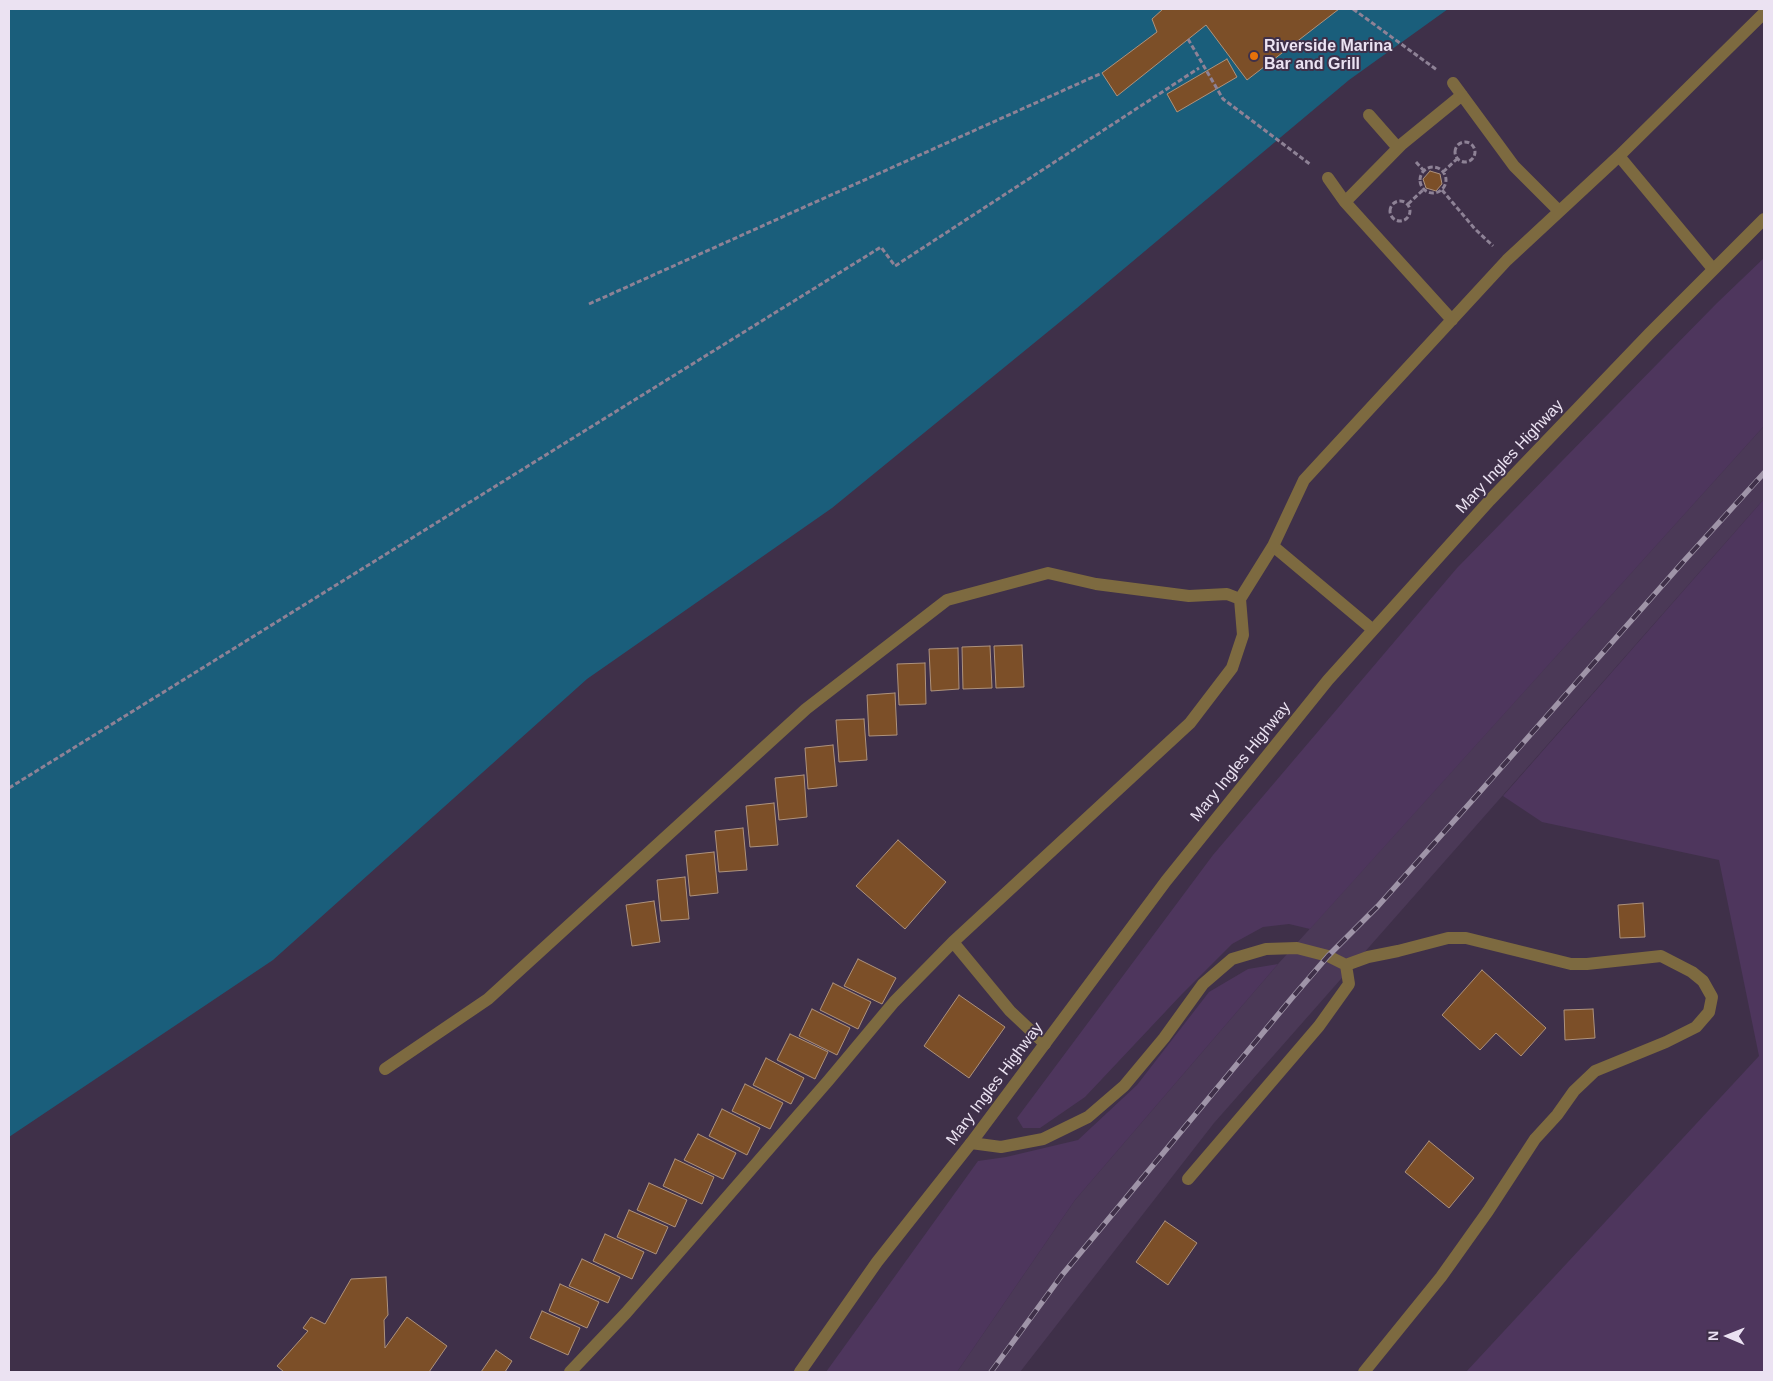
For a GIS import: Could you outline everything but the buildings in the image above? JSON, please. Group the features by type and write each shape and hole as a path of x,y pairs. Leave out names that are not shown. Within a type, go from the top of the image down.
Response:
{"street":[{"path":"570,1372 626,1313 815,1096 894,1002 954,942 1190,723 1232,668 1243,636 1240,599 1272,546 1304,480 1507,260 1618,156 1764,13"},
{"path":"1453,83 1514,166 1559,211"},
{"path":"1346,202 1398,148 1462,95"},
{"path":"1369,115 1398,148"},
{"path":"1618,156 1713,269"},
{"path":"1328,178 1346,202 1452,320"},
{"name":"Mary Ingles Highway","path":"800,1372 877,1262 971,1143 1166,881 1328,680 1490,500 1713,269 1764,219"},
{"path":"1272,546 1372,629"},
{"path":"385,1070 488,999 806,709 947,600 1048,573 1096,584 1189,596 1227,594 1240,599"},
{"path":"971,1143 1001,1147 1044,1140 1088,1117 1124,1086 1164,1038 1202,984 1232,959 1266,949 1297,948 1328,956 1346,965 1368,957 1448,938 1466,938 1571,964 1661,956 1692,972 1703,981 1712,997 1709,1012 1696,1027 1595,1071 1574,1091 1557,1115 1535,1139 1488,1211 1441,1277 1364,1372"},
{"path":"954,942 1010,1011 1045,1044"},
{"path":"1188,1179 1319,1026 1349,984 1346,965"}],"path":[{"path":"1353,9 1453,83"},
{"path":"1188,39 1223,99 1328,178"},
{"path":"9,788 881,248 895,266 1199,68"},
{"path":"589,304 1102,73"},
{"path":"1462,142 1468,142 1473,145 1476,150 1476,156 1472,161 1461,161 1458,158 1455,151 1457,146 1462,142"},
{"path":"1443,172 1458,158"},
{"path":"1428,168 1434,168 1440,169 1443,172 1446,180 1442,190 1436,194 1423,190 1420,184 1420,177 1424,171 1428,168"},
{"path":"1408,204 1423,190"},
{"path":"1442,190 1475,229 1507,260"},
{"path":"1403,200 1408,204 1410,214 1406,219 1401,221 1395,220 1391,216 1390,210 1392,204 1396,201 1403,200"}],"shaded area":[{"path":"1764,258 1764,426 1310,929 1289,924 1263,927 1232,944 1085,1097 1040,1128 1023,1128 1017,1118 1213,855 1457,568 1717,303"},
{"path":"1764,426 1764,499 1214,1123 1020,1372 957,1372 1075,1200 1278,964"},
{"path":"1764,499 1764,1372 1466,1372 1759,1056 1719,860 1542,822 1503,796"},
{"path":"1278,964 1075,1200 957,1372 826,1372 978,1161 1006,1157 1078,1140 1137,1085 1209,992 1248,969"}],"water":[{"path":"9,9 1448,9 1349,80 1077,308 832,508 587,679 273,960 9,1137"}],"railway":[{"path":"991,1372 1062,1275 1291,999 1328,956 1378,906 1764,473"}],"place":[{"name":"Riverside Marina Bar and Grill","path":"1254,56"}]}
